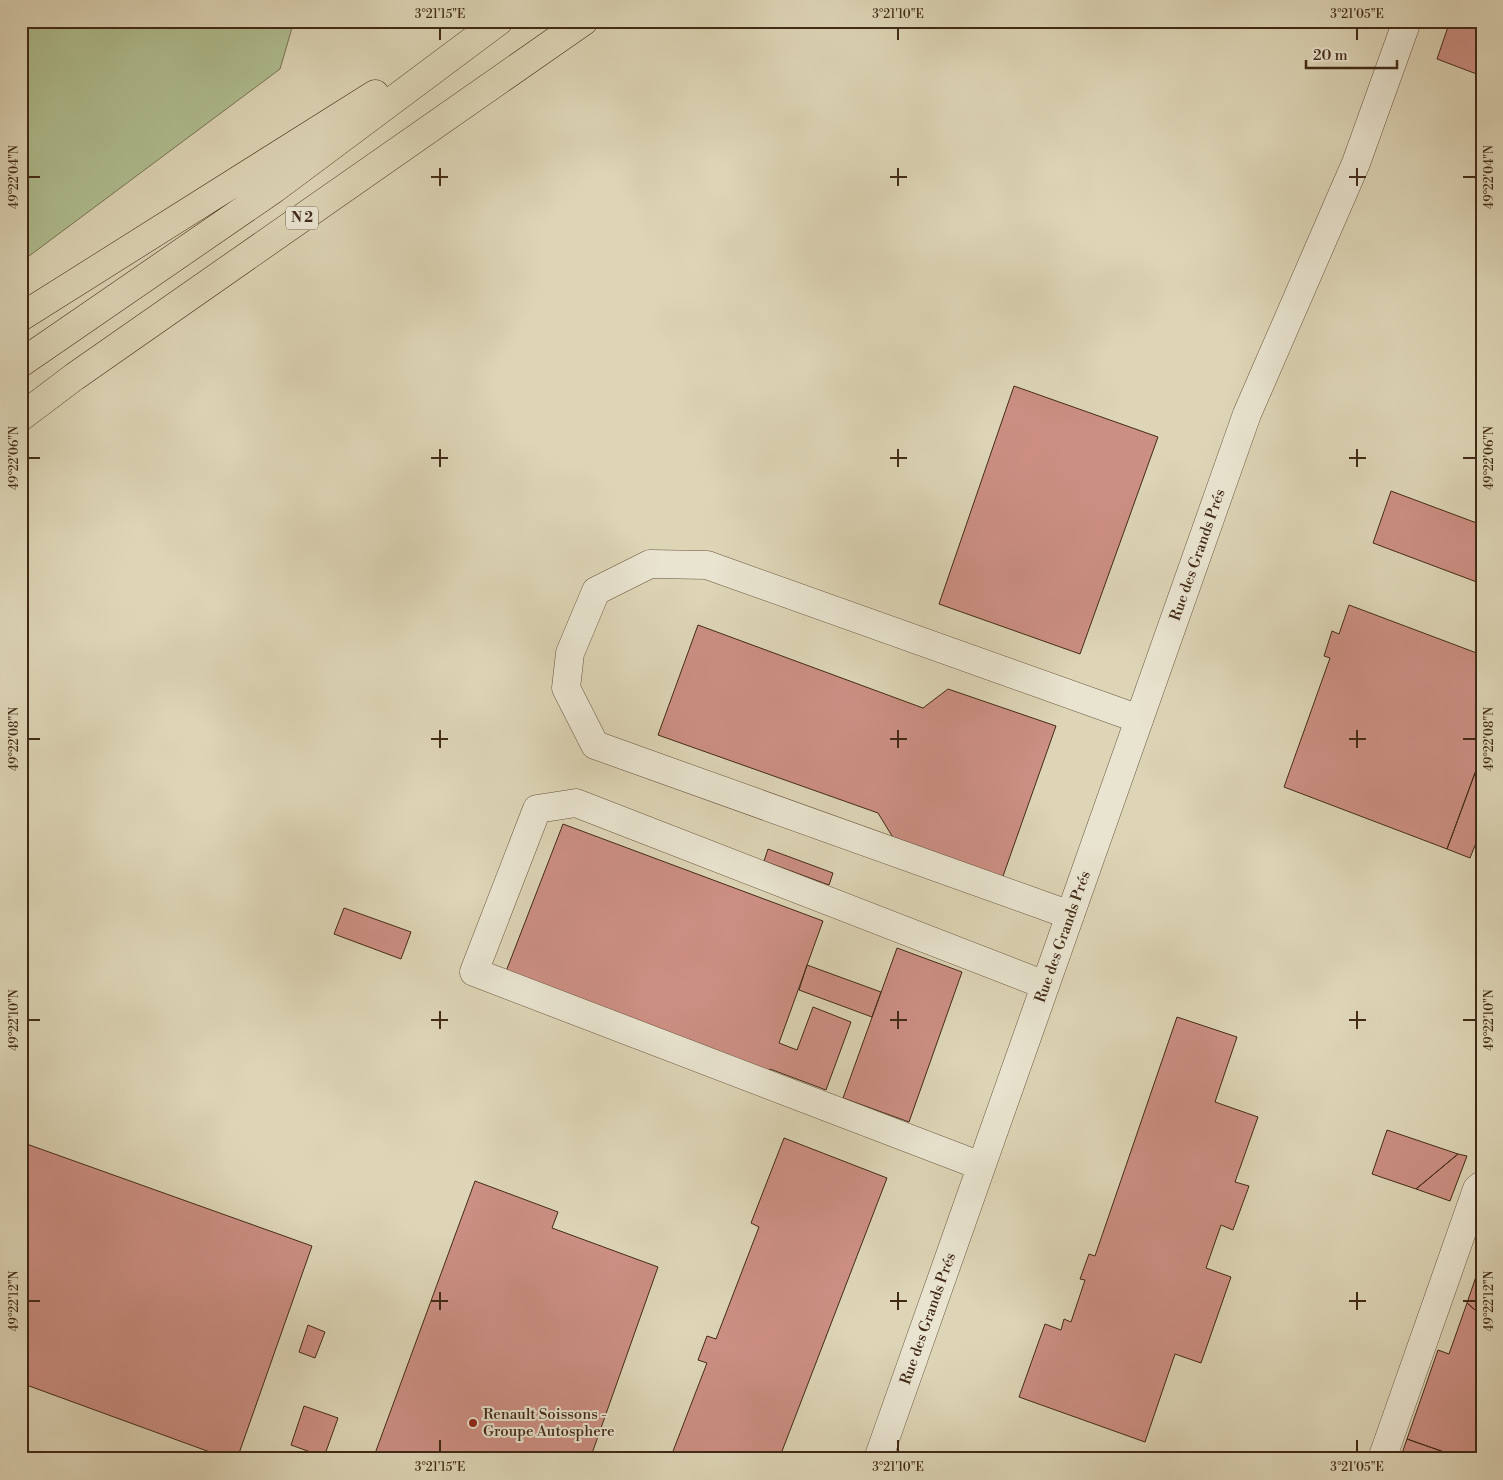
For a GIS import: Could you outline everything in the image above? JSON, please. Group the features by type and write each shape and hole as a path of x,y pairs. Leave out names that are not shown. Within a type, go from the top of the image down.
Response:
{"highway":[{"path":"21,317 324,125 494,21"},
{"name":"N 2","path":"21,364 274,189 499,21"},
{"name":"N 2","path":"21,416 584,21"}],"street":[{"name":"Rue des Grands Prés","path":"878,1459 1247,414 1356,163 1407,21"},
{"path":"1070,915 595,745 566,688 570,653 596,591 650,564 707,564 1139,719"},
{"path":"981,1166 474,972 537,809 576,803 1045,986"},
{"path":"1382,1459 1477,1189 1482,1184"}],"green space":[{"path":"21,21 294,21 280,69 21,262"}],"building":[{"path":"1450,21 1482,21 1482,76 1437,59"},
{"path":"1014,386 1158,437 1080,654 939,604"},
{"path":"1391,491 1482,525 1482,584 1373,543"},
{"path":"1349,605 1482,655 1482,754 1447,849 1284,787 1330,658 1324,656 1332,631 1339,634"},
{"path":"698,625 923,708 948,689 1056,726 1002,879 897,844 878,813 658,735"},
{"path":"1482,754 1482,828 1470,858 1447,849"},
{"path":"563,824 823,921 779,1043 797,1050 813,1007 851,1022 826,1090 770,1069 769,1071 505,974"},
{"path":"768,849 833,873 829,885 764,861"},
{"path":"344,908 411,932 401,959 334,934"},
{"path":"897,948 962,972 909,1122 843,1098"},
{"path":"807,965 881,992 872,1017 799,990"},
{"path":"1177,1017 1237,1037 1215,1102 1258,1117 1235,1182 1249,1186 1233,1230 1221,1225 1206,1268 1231,1277 1201,1363 1175,1354 1145,1442 1019,1397 1045,1324 1061,1330 1064,1319 1071,1322 1085,1280 1080,1279 1089,1254 1095,1256"},
{"path":"1387,1130 1458,1154 1416,1189 1372,1174"},
{"path":"784,1138 887,1178 779,1459 670,1459 707,1363 698,1360 707,1336 716,1339 759,1227 751,1223"},
{"path":"21,1142 312,1246 237,1459 229,1459 21,1383"},
{"path":"1458,1154 1467,1156 1450,1201 1416,1189"},
{"path":"475,1181 558,1212 552,1228 658,1267 590,1459 373,1459"},
{"path":"1482,1259 1482,1316 1467,1303"},
{"path":"1467,1303 1482,1316 1482,1459 1464,1459 1407,1439 1438,1350 1449,1354"},
{"path":"308,1325 325,1332 315,1358 299,1352"},
{"path":"304,1406 338,1418 324,1457 291,1445"},
{"path":"1407,1439 1464,1459 1400,1459"}],"place":[{"name":"Renault Soissons - Groupe Autosphere","path":"473,1423"}]}
